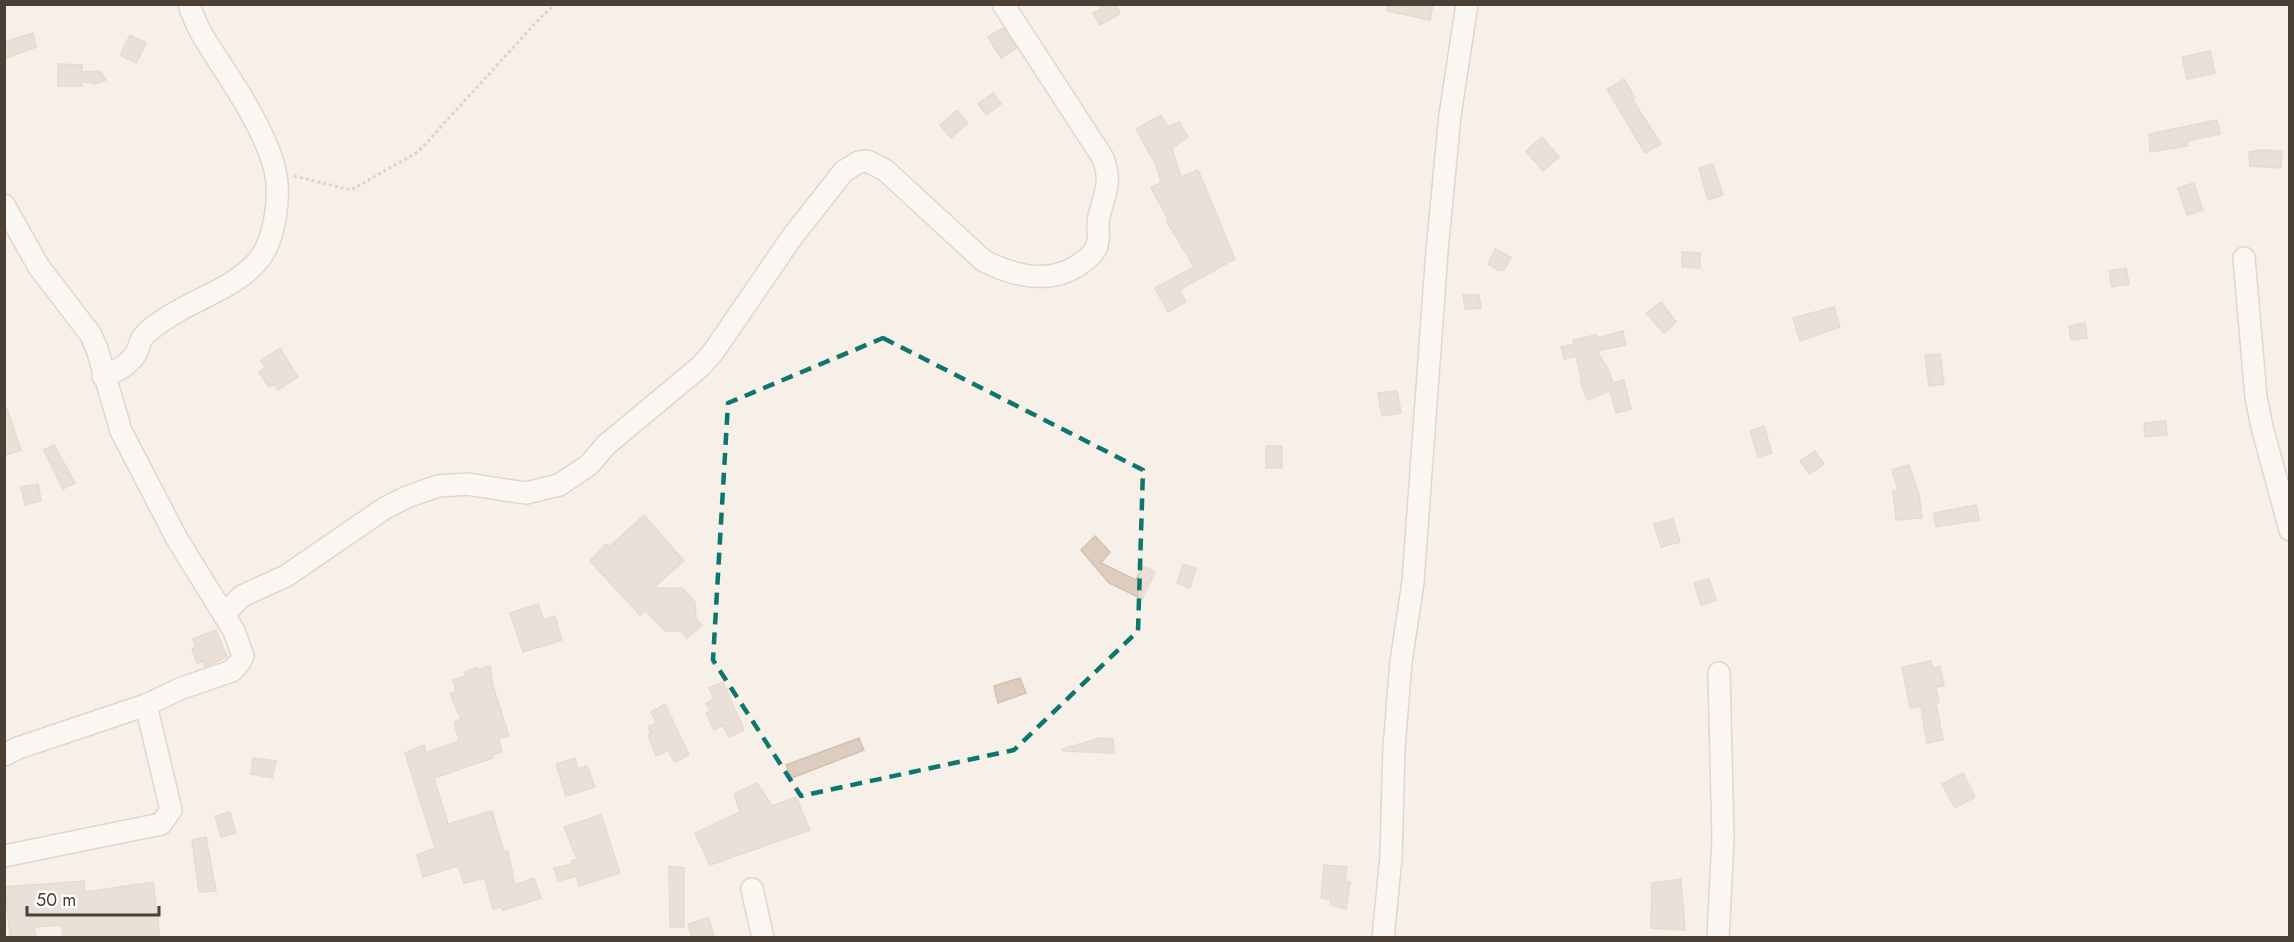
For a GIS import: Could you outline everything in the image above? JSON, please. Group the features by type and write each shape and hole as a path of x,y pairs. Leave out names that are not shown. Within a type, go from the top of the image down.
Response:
{"street":[{"path":"103,376 121,369 129,362 142,338 153,328 182,309 234,283 257,262 271,240 275,214 275,172 253,119 196,23 189,4"},
{"path":"224,614 242,596 286,576 385,508 407,496 438,486 467,484 526,494 559,485 580,472 606,445 686,380 708,358 792,237 844,171 858,162 867,161 885,170 984,261 1003,271 1053,276 1066,273 1088,259 1096,249 1099,237 1098,220 1109,183 1108,172 1103,158 1003,4"},
{"path":"1383,938 1392,839 1394,748 1401,662 1413,582 1437,250 1450,115 1467,4"},
{"path":"4,206 39,267 91,335 121,431 177,539 224,614 240,645 243,656 232,671 182,688 146,705 18,748 4,755"},
{"path":"2244,258 2256,397 2289,530"},
{"path":"1718,938 1723,851 1719,673"},
{"path":"4,856 161,824 171,810 146,705"},
{"path":"752,889 763,938"}],"path":[{"path":"275,172 351,190 418,152 555,4"}],"highlighted area":[{"path":"883,338 1143,470 1138,631 1014,750 801,796 713,660 728,403"}],"building":[{"path":"1099,4 1116,4 1120,14 1100,25 1093,13 1101,9"},
{"path":"1387,4 1433,4 1430,20 1387,11"},
{"path":"1003,28 1017,48 1001,58 988,37"},
{"path":"33,33 36,47 4,59 4,42"},
{"path":"130,35 146,43 136,63 120,55"},
{"path":"2210,51 2215,73 2187,79 2182,57"},
{"path":"58,64 82,65 82,72 100,71 106,80 96,84 82,81 82,86 58,86"},
{"path":"1624,79 1635,98 1632,99 1661,144 1645,153 1607,89"},
{"path":"993,93 1001,104 986,115 978,104"},
{"path":"957,110 968,123 951,138 940,125"},
{"path":"1161,115 1168,127 1179,122 1188,137 1172,148 1181,177 1198,170 1235,259 1179,290 1186,302 1168,312 1155,288 1194,267 1166,220 1168,219 1151,188 1161,182 1156,165 1136,129"},
{"path":"2217,120 2220,134 2187,141 2188,146 2150,152 2149,134"},
{"path":"1542,137 1559,157 1543,171 1526,151"},
{"path":"2282,151 2281,168 2250,166 2249,152"},
{"path":"1713,164 1723,195 1708,200 1699,168"},
{"path":"2194,183 2203,210 2187,215 2178,188"},
{"path":"1495,249 1511,257 1504,270 1498,270 1488,264"},
{"path":"1682,252 1700,253 1700,268 1682,267"},
{"path":"2126,268 2129,284 2112,287 2109,271"},
{"path":"1463,295 1479,295 1481,308 1465,309"},
{"path":"1661,302 1676,322 1664,333 1646,313"},
{"path":"1834,307 1840,327 1800,341 1793,318"},
{"path":"2085,323 2087,338 2071,340 2069,326"},
{"path":"1623,331 1626,345 1597,351 1613,383 1624,380 1631,409 1616,413 1610,391 1587,400 1580,381 1582,381 1576,356 1564,359 1561,347 1574,344 1573,340 1596,335 1597,338"},
{"path":"280,348 298,377 278,390 274,384 269,387 259,372 265,368 261,361"},
{"path":"1940,354 1944,384 1929,386 1925,355"},
{"path":"1397,391 1401,413 1382,416 1378,393"},
{"path":"4,409 7,409 21,450 4,456"},
{"path":"2166,421 2167,435 2145,437 2144,423"},
{"path":"1764,426 1772,453 1758,457 1750,431"},
{"path":"54,445 75,483 63,489 44,450"},
{"path":"1266,446 1282,446 1282,468 1266,468"},
{"path":"1815,451 1824,464 1809,474 1800,461"},
{"path":"1909,465 1919,494 1922,518 1896,520 1893,491 1898,490 1892,470"},
{"path":"38,484 41,501 25,505 21,487"},
{"path":"1976,505 1979,520 1936,527 1934,513"},
{"path":"644,515 684,561 653,588 682,588 695,602 696,619 702,625 687,638 681,631 665,631 645,611 640,615 590,561 606,544 609,547"},
{"path":"1673,519 1680,542 1661,547 1654,524"},
{"path":"1095,536 1110,552 1101,563 1136,580 1143,566 1155,572 1142,599 1109,583 1081,550"},
{"path":"1183,564 1196,568 1190,588 1177,583"},
{"path":"1709,579 1716,600 1701,605 1694,583"},
{"path":"538,604 544,620 555,616 562,640 523,652 510,613"},
{"path":"216,630 227,657 205,667 203,661 197,663 192,649 196,647 193,639"},
{"path":"1931,661 1933,669 1940,666 1944,686 1936,687 1939,703 1936,703 1943,740 1927,743 1921,706 1910,708 1902,667"},
{"path":"490,666 493,686 509,736 499,739 502,752 492,755 493,758 434,778 448,824 492,811 504,852 508,851 515,885 534,878 541,898 503,910 501,907 493,909 485,878 464,883 458,866 423,877 417,855 435,848 405,753 424,745 426,753 459,741 454,722 461,719 450,694 456,692 453,680 465,676 465,672 477,667 478,670"},
{"path":"1020,678 1026,693 998,703 994,686"},
{"path":"723,682 744,730 729,737 723,725 714,730 706,713 711,711 706,703 714,699 709,688"},
{"path":"665,704 689,755 675,762 668,751 656,756 648,735 651,732 648,727 657,723 651,712"},
{"path":"859,738 864,750 792,778 786,765"},
{"path":"1100,738 1113,739 1114,753 1063,751 1062,749"},
{"path":"253,758 276,761 272,778 251,774"},
{"path":"575,758 578,769 587,766 595,787 566,796 556,764"},
{"path":"1963,773 1975,797 1955,808 1942,784"},
{"path":"757,783 772,806 796,797 810,830 710,865 695,833 740,812 734,794"},
{"path":"230,812 236,833 221,837 215,816"},
{"path":"601,815 620,873 579,886 576,876 558,881 554,868 572,864 571,861 577,859 564,827"},
{"path":"206,837 216,891 199,892 192,840"},
{"path":"1324,865 1347,867 1345,881 1350,882 1346,909 1330,905 1331,900 1321,898"},
{"path":"669,866 684,868 684,927 670,927"},
{"path":"1681,879 1685,930 1651,928 1652,883"},
{"path":"84,881 85,892 153,882 160,938 63,938 62,925 34,927 36,938 10,938 5,887"},
{"path":"709,918 714,938 692,938 688,924"}]}
